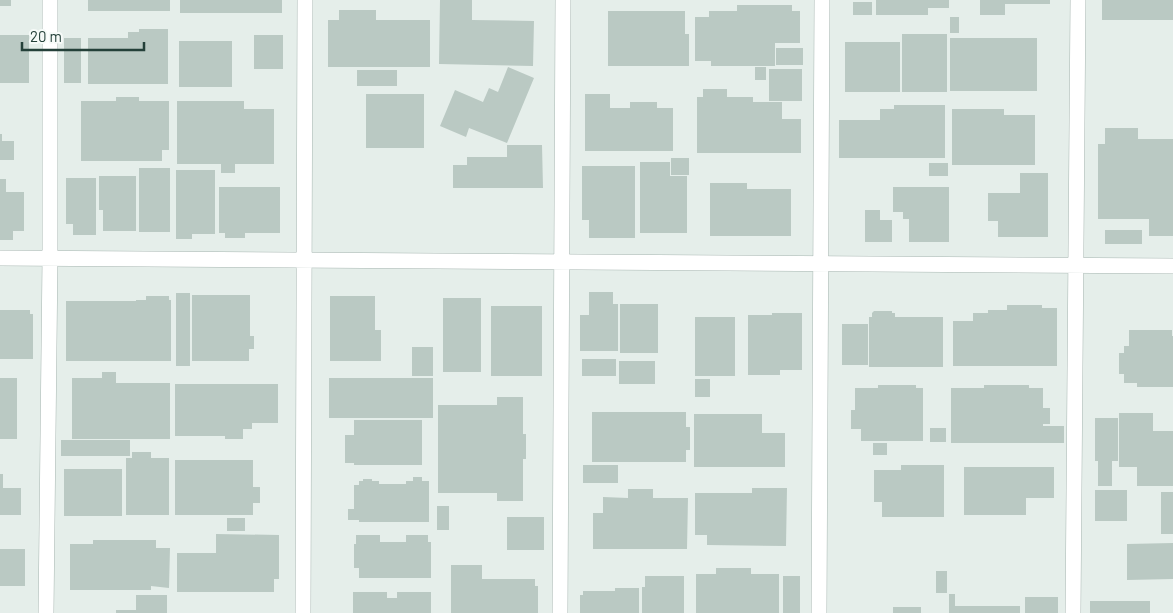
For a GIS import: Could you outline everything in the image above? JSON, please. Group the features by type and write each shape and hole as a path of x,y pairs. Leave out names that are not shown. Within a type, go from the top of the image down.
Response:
{"street":[{"path":"46,613 50,258 50,0"},
{"path":"303,613 305,0"},
{"path":"560,613 562,0"},
{"path":"819,613 822,0"},
{"path":"1073,613 1078,0"},
{"path":"0,258 1173,266"}],"building":[{"path":"0,0 11,0 11,6 0,6"},
{"path":"88,0 170,0 170,11 88,11"},
{"path":"180,0 282,0 282,13 180,13"},
{"path":"440,0 472,0 472,20 534,21 533,66 439,64"},
{"path":"876,0 949,0 949,8 928,8 928,15 876,15"},
{"path":"980,0 1050,0 1050,4 1005,4 1005,15 980,15"},
{"path":"1102,0 1173,0 1173,20 1102,20"},
{"path":"853,2 872,2 872,15 853,15"},
{"path":"737,5 792,5 792,11 800,11 800,43 775,43 775,66 711,66 711,61 695,61 695,17 709,17 709,11 737,11"},
{"path":"339,10 376,10 376,20 430,20 430,67 328,67 328,20 339,20"},
{"path":"608,11 685,11 685,34 689,34 689,66 608,66"},
{"path":"950,17 959,17 959,33 950,33"},
{"path":"139,29 168,29 168,84 88,84 88,38 128,38 128,32 139,32"},
{"path":"902,34 947,34 947,92 902,92"},
{"path":"0,35 29,35 29,83 0,83"},
{"path":"254,35 283,35 283,69 254,69"},
{"path":"64,38 81,38 81,83 64,83"},
{"path":"950,38 1037,38 1037,91 950,91"},
{"path":"179,41 232,41 232,87 179,87"},
{"path":"845,42 900,42 900,92 845,92"},
{"path":"776,48 803,48 803,65 776,65"},
{"path":"508,67 534,78 507,143 469,128 466,137 440,126 455,90 483,102 489,88 498,92"},
{"path":"755,67 766,67 766,80 755,80"},
{"path":"769,69 802,69 802,101 769,101"},
{"path":"357,70 397,70 397,86 357,86"},
{"path":"703,89 727,89 727,97 753,97 753,102 782,102 782,119 801,119 801,153 697,153 697,97 703,97"},
{"path":"366,94 424,94 424,148 366,148"},
{"path":"585,94 610,94 610,108 630,108 630,102 657,102 657,108 673,108 673,151 585,151"},
{"path":"116,97 139,97 139,101 169,101 169,150 162,150 162,161 81,161 81,101 116,101"},
{"path":"177,101 244,101 244,109 274,109 274,164 235,164 235,173 221,173 221,164 177,164"},
{"path":"894,105 945,105 945,158 839,158 839,120 880,120 880,109 894,109"},
{"path":"952,109 1004,109 1004,115 1035,115 1035,165 952,165"},
{"path":"1105,128 1138,128 1138,139 1173,139 1173,236 1149,236 1149,219 1098,219 1098,144 1105,144"},
{"path":"0,134 2,134 2,141 14,141 14,160 0,160"},
{"path":"507,145 542,145 543,188 453,188 453,165 467,165 467,157 507,157"},
{"path":"671,158 689,158 689,175 671,175"},
{"path":"640,162 670,162 670,176 687,176 687,233 640,233"},
{"path":"929,163 948,163 948,176 929,176"},
{"path":"582,166 635,166 635,238 589,238 589,220 582,220"},
{"path":"139,168 170,168 170,232 139,232"},
{"path":"176,170 215,170 215,234 192,234 192,239 176,239"},
{"path":"1020,173 1048,173 1048,237 998,237 998,221 988,221 988,193 1020,193"},
{"path":"99,176 136,176 136,231 103,231 103,210 99,210"},
{"path":"66,178 96,178 96,235 73,235 73,224 66,224"},
{"path":"0,179 6,179 6,192 24,192 24,231 13,231 13,240 0,240"},
{"path":"710,183 747,183 747,189 791,189 791,236 710,236"},
{"path":"219,187 280,187 280,233 245,233 245,238 225,238 225,233 219,233"},
{"path":"893,187 949,187 949,242 909,242 909,219 903,219 903,212 893,212"},
{"path":"865,210 880,210 880,220 892,220 892,242 865,242"},
{"path":"1105,230 1142,230 1142,244 1105,244"},
{"path":"589,292 613,292 613,304 618,304 618,351 580,351 580,315 589,315"},
{"path":"176,293 190,293 190,366 176,366"},
{"path":"192,295 250,295 250,336 254,336 254,349 249,349 249,361 192,361"},
{"path":"146,296 169,296 169,300 171,300 171,361 66,361 66,301 136,301 146,300"},
{"path":"330,296 375,296 375,330 381,330 381,361 330,361"},
{"path":"443,298 481,298 481,372 443,372"},
{"path":"620,304 658,304 658,353 620,353"},
{"path":"1007,305 1042,305 1042,308 1057,308 1057,366 953,366 953,321 973,321 973,313 988,313 988,310 1007,310"},
{"path":"491,306 542,306 542,376 491,376"},
{"path":"0,310 30,310 30,314 33,314 33,359 0,359"},
{"path":"874,311 892,311 892,313 895,313 895,317 943,317 943,367 869,367 869,317 872,317"},
{"path":"772,313 802,313 802,370 780,370 780,375 748,375 748,315 772,315"},
{"path":"695,317 735,317 735,376 695,376"},
{"path":"842,324 868,324 868,365 842,365"},
{"path":"1129,330 1172,330 1173,387 1137,387 1137,383 1124,383 1124,374 1119,374 1119,353 1124,353 1124,346 1129,346"},
{"path":"412,347 433,347 433,376 412,376"},
{"path":"582,359 616,359 616,376 582,376"},
{"path":"619,361 655,361 655,384 619,384"},
{"path":"102,372 116,372 116,383 170,383 170,439 72,439 72,378 102,378"},
{"path":"0,378 17,378 17,439 0,439"},
{"path":"329,378 433,378 433,418 329,418"},
{"path":"695,379 710,379 710,397 695,397"},
{"path":"175,384 278,384 278,423 252,423 252,429 243,429 243,439 225,439 225,436 175,436"},
{"path":"878,385 916,385 916,388 923,388 923,441 861,441 861,429 851,429 851,410 855,410 855,388 878,388"},
{"path":"984,385 1029,385 1029,388 1043,388 1043,408 1050,408 1050,424 1043,424 1043,426 1064,426 1064,443 951,443 951,388 984,388"},
{"path":"497,397 523,397 523,434 526,434 526,459 523,459 523,501 497,501 497,493 438,493 438,405 497,405"},
{"path":"592,412 686,412 686,427 690,427 690,450 686,450 686,462 592,462"},
{"path":"1119,413 1153,413 1153,431 1173,431 1173,486 1137,486 1137,467 1119,467"},
{"path":"694,414 762,414 762,433 785,433 785,467 694,467"},
{"path":"1095,418 1118,418 1118,461 1112,461 1112,486 1098,486 1098,461 1095,461"},
{"path":"354,420 422,420 422,465 354,465 354,463 345,463 345,435 354,435"},
{"path":"930,428 946,428 946,442 930,442"},
{"path":"61,440 130,440 130,456 61,456"},
{"path":"873,443 887,443 887,455 873,455"},
{"path":"132,452 151,452 151,458 169,458 169,515 126,515 126,458 132,458"},
{"path":"175,460 253,460 253,487 260,487 260,503 253,503 253,515 175,515"},
{"path":"583,465 618,465 618,483 583,483"},
{"path":"901,465 944,465 944,517 882,517 882,502 874,502 874,470 901,470"},
{"path":"964,467 1054,467 1054,498 1026,498 1026,515 964,515"},
{"path":"64,469 122,469 122,516 64,516"},
{"path":"0,474 3,474 3,488 21,488 21,515 0,515"},
{"path":"413,477 422,477 422,481 429,481 429,522 359,522 359,520 348,520 348,509 354,509 354,485 359,485 359,481 372,479 372,481 379,481 379,484 406,484 406,481 413,481"},
{"path":"752,488 787,488 786,546 707,545 707,535 695,535 695,493 752,493"},
{"path":"628,489 653,489 653,498 688,498 687,549 593,549 593,513 603,513 603,497 628,498"},
{"path":"1095,490 1127,490 1127,521 1095,521"},
{"path":"1161,492 1173,492 1173,534 1161,534"},
{"path":"437,506 449,506 449,530 437,530"},
{"path":"507,517 544,517 544,550 507,550"},
{"path":"227,518 245,518 245,531 227,531"},
{"path":"216,534 279,535 279,579 274,579 274,592 177,592 177,553 216,553"},
{"path":"356,535 380,535 380,542 406,542 406,535 428,535 428,542 431,542 431,578 359,578 359,568 354,568"},
{"path":"93,540 156,540 156,548 170,548 169,588 151,586 151,590 70,590 70,544 93,544"},
{"path":"1173,543 1173,579 1127,580 1127,544"},
{"path":"0,549 25,549 25,586 0,586"},
{"path":"451,565 482,565 482,579 535,579 535,586 538,586 538,613 451,613"},
{"path":"716,568 751,568 751,574 779,574 779,613 696,613 696,574 716,574"},
{"path":"936,571 947,571 947,593 936,593"},
{"path":"645,576 684,576 684,613 642,613 642,587 645,587"},
{"path":"783,576 800,576 800,613 783,613"},
{"path":"615,588 639,588 639,613 580,613 580,595 583,595 583,591 615,591"},
{"path":"353,592 387,592 387,598 397,598 397,592 431,592 431,613 353,613"},
{"path":"949,594 955,594 955,606 1020,606 1020,613 949,613"},
{"path":"136,595 167,595 167,613 116,613 116,610 136,610"},
{"path":"1025,597 1058,597 1058,613 1025,613"},
{"path":"1090,601 1150,601 1150,613 1090,613"},
{"path":"893,607 921,607 921,613 893,613"}]}
